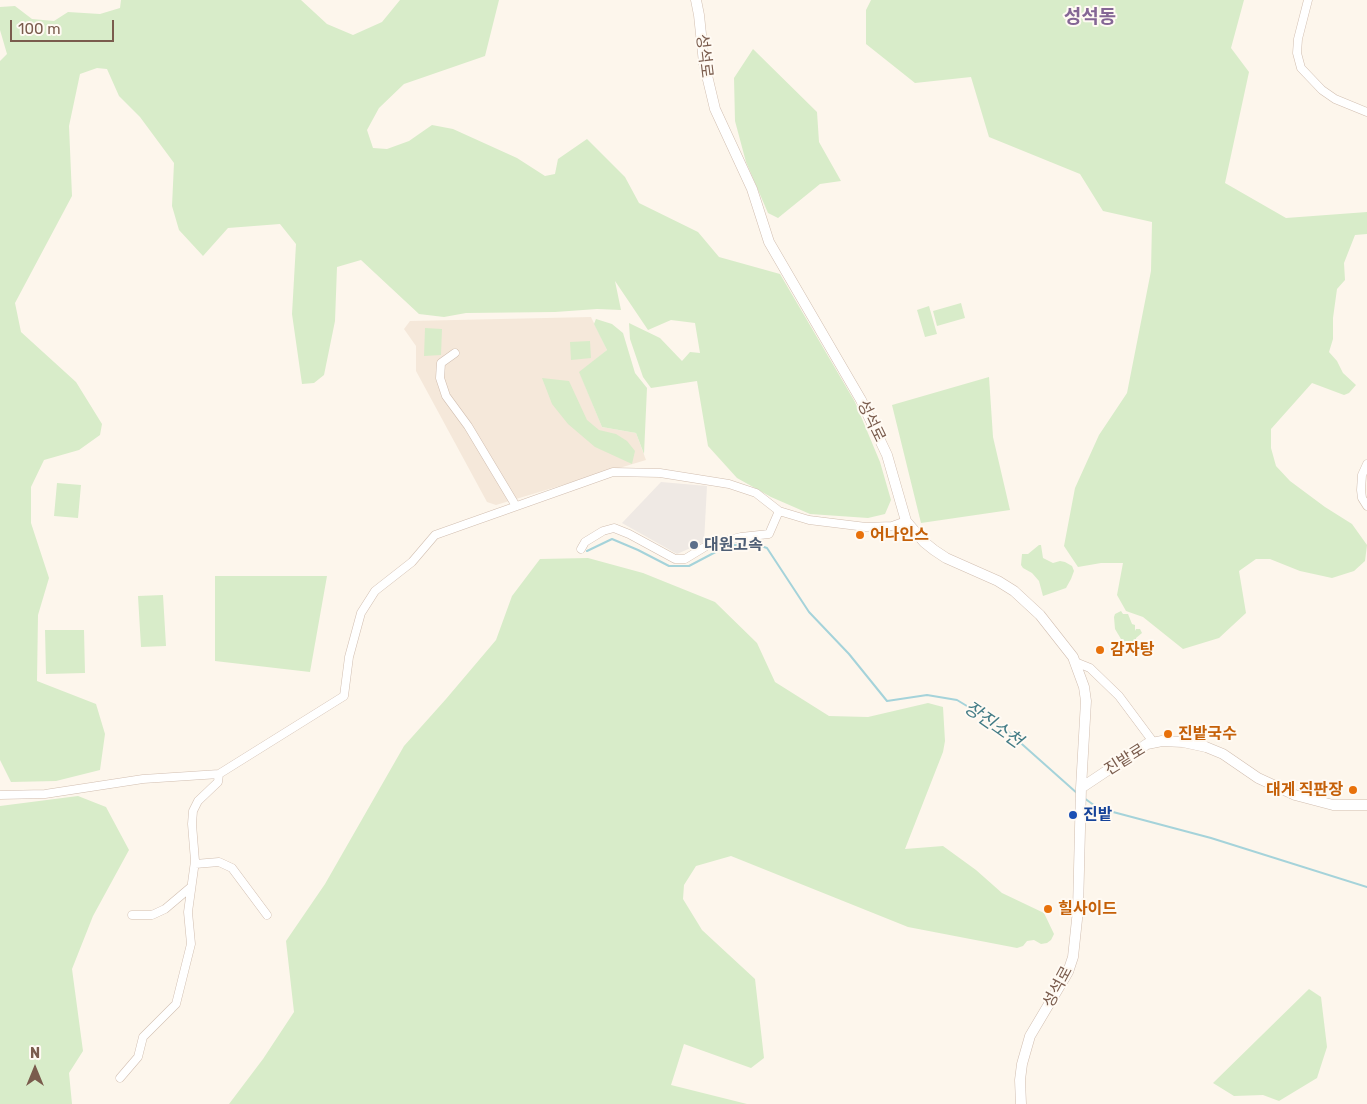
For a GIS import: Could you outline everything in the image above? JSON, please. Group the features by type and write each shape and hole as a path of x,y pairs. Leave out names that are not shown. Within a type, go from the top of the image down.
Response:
{"street":[{"name":"성석로","path":"696,0 708,87 723,130 752,189 768,242 865,408 887,455 906,521 924,542 934,550 946,558 998,580 1014,591 1040,615 1064,644 1075,662 1084,687 1086,701 1080,805 1078,910 1073,957 1068,972 1030,1036 1020,1080 1021,1104"},
{"path":"1308,0 1298,39 1297,53 1302,68 1322,90 1335,99 1367,112"},
{"path":"455,353 441,364 440,378 446,396 472,433 516,506"},
{"path":"1367,464 1362,475 1361,490 1362,498 1367,506"},
{"path":"0,795 45,794 143,779 219,774 344,696 349,658 361,613 375,591 412,562 434,535 613,472 660,473 729,484 756,494 779,511 809,520 866,527 892,526 906,521"},
{"path":"580,549 586,542 603,531 614,528 675,559 685,559 708,544 741,537 769,534 779,511"},
{"path":"1075,662 1090,668 1119,696 1154,743"},
{"name":"진밭로","path":"1081,789 1147,744 1183,742 1206,747 1223,754 1258,778 1295,795 1332,805 1367,805"},
{"path":"120,1078 138,1057 143,1037 176,1004 191,944 191,927 188,912 195,864 193,811 198,801 218,782 219,774"},
{"path":"195,864 219,862 232,868 267,915"},
{"path":"132,915 152,915 165,909 191,887"}],"shaded area":[{"path":"591,317 607,350 580,373 602,427 636,433 646,460 496,505 487,502 416,371 416,346 404,329 410,321"},
{"path":"661,482 707,486 704,542 677,554 622,523"}],"green space":[{"path":"121,0 301,0 327,24 353,35 382,22 400,0 499,0 485,56 404,84 379,108 367,130 373,148 387,149 409,141 432,125 453,129 517,158 545,176 555,174 558,159 587,139 625,177 639,203 698,232 719,257 780,274 855,402 880,462 891,500 885,514 868,518 810,514 771,497 737,478 708,446 697,381 651,388 643,377 630,339 629,323 660,338 682,361 690,352 700,353 695,323 671,320 648,330 615,281 621,310 466,313 444,317 419,314 361,260 337,267 335,321 324,375 314,383 302,384 292,314 296,244 280,224 228,228 203,256 179,230 172,206 174,163 140,117 119,96 107,69 97,68 80,74 69,126 72,196 15,303 21,332 76,382 102,424 100,435 79,450 44,460 31,487 31,523 49,578 38,615 37,681 96,704 105,734 100,770 56,781 11,782 0,760 0,61 7,54 0,30 0,7 15,6 32,19 54,21 68,12 100,14 120,8"},
{"path":"871,0 1244,0 1231,48 1249,72 1225,183 1286,218 1367,212 1367,234 1355,235 1344,263 1345,280 1337,289 1333,318 1333,339 1329,352 1337,361 1343,373 1356,385 1349,393 1344,395 1312,383 1271,429 1271,448 1276,466 1290,481 1352,524 1367,545 1365,561 1354,571 1332,578 1300,571 1270,559 1256,559 1239,571 1246,613 1219,638 1183,649 1143,617 1126,611 1117,595 1123,563 1101,563 1078,567 1064,546 1075,488 1099,435 1127,393 1151,271 1152,222 1103,211 1080,174 989,137 971,77 915,83 866,44 866,10"},
{"path":"753,49 817,112 819,142 841,181 820,184 778,218 768,213 746,162 735,121 734,78"},
{"path":"961,303 965,318 937,326 933,311"},
{"path":"929,306 937,334 925,337 917,310"},
{"path":"596,319 612,324 623,333 635,373 647,388 644,454 636,433 602,427 579,372 607,350 594,324"},
{"path":"425,328 442,329 441,355 424,356"},
{"path":"590,341 591,358 571,360 570,342"},
{"path":"989,377 993,437 1010,510 921,523 892,405"},
{"path":"542,378 569,381 587,420 599,430 616,434 627,441 635,451 632,464 595,447 568,424 552,404"},
{"path":"57,483 81,485 78,518 54,516"},
{"path":"1041,545 1043,558 1053,563 1065,562 1072,566 1074,571 1066,588 1043,596 1039,581 1021,565 1022,554 1028,554"},
{"path":"588,558 643,573 715,602 757,643 775,682 829,716 868,717 928,703 943,707 945,741 943,752 905,849 943,846 976,870 1002,893 1044,913 1054,934 1051,940 1041,944 1034,940 1027,941 1023,946 1017,948 908,927 731,856 696,866 684,885 683,899 702,930 755,979 764,1058 751,1068 684,1044 671,1085 747,1104 229,1104 263,1059 294,1012 286,941 325,884 404,746 496,640 512,596 540,559"},
{"path":"215,576 327,576 310,672 215,661"},
{"path":"163,595 166,646 141,647 138,596"},
{"path":"1121,611 1123,614 1128,614 1132,624 1135,625 1135,631 1140,629 1142,633 1136,638 1137,648 1130,648 1124,644 1115,629 1115,614"},
{"path":"45,630 84,630 85,673 46,674"},
{"path":"78,796 106,807 129,850 93,916 72,969 83,1051 69,1073 72,1104 0,1104 0,806"},
{"path":"1309,989 1321,997 1327,1047 1317,1078 1279,1101 1263,1095 1234,1096 1213,1083"}],"waterway":[{"name":"장진소천","path":"587,551 612,539 669,566 689,566 727,546 752,543 767,548 809,612 849,654 887,701 927,695 957,700 1005,729 1078,794"},
{"name":"장진소천","path":"1084,798 1098,808 1211,838 1367,887"}],"place":[{"name":"어나인스","path":"860,535"},
{"name":"대원고속","path":"694,545"},
{"name":"감자탕","path":"1100,650"},
{"name":"진밭국수","path":"1168,734"},
{"name":"대게 직판장","path":"1353,790"},
{"name":"진밭","path":"1073,815"},
{"name":"힐사이드","path":"1048,909"}],"district":[{"name":"성석동","path":"1090,18"}]}
